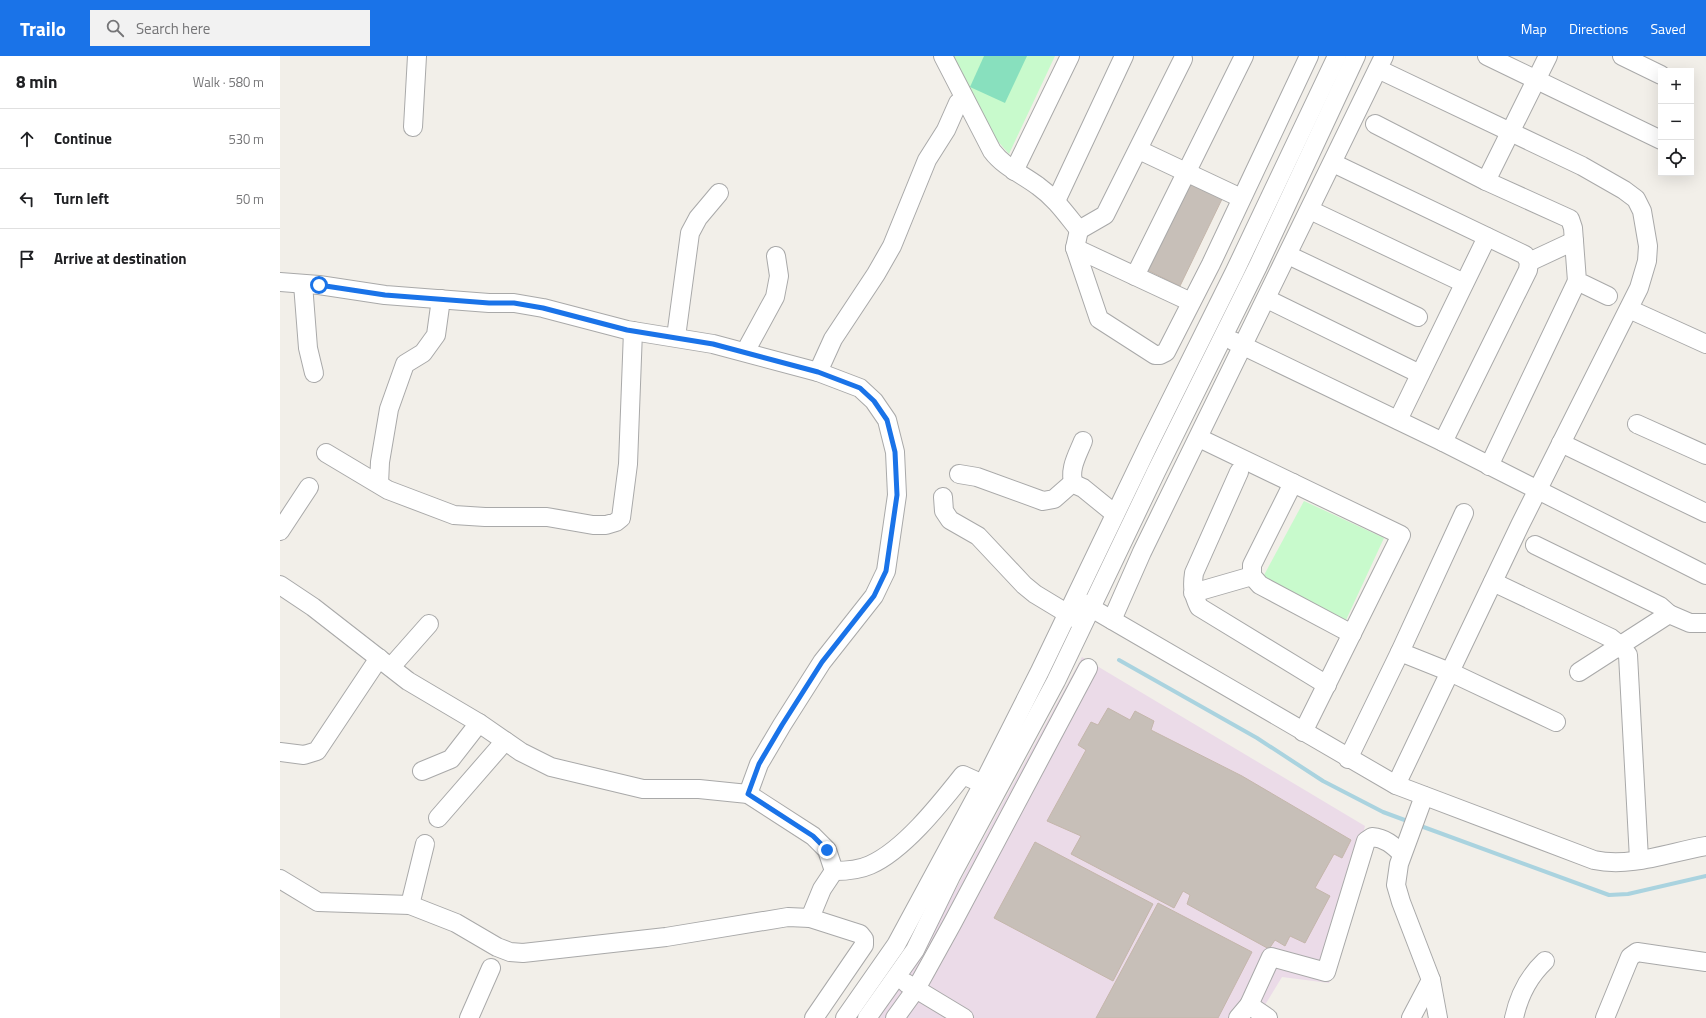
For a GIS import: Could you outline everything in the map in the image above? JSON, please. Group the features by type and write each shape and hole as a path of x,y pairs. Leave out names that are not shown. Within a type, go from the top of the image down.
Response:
{"street":[{"path":"413,127 417,56"},
{"path":"943,56 992,151 999,161 1038,186 1056,202 1079,230"},
{"path":"1014,171 1070,56"},
{"path":"1056,202 1124,56"},
{"path":"1135,276 1244,56"},
{"path":"845,1018 888,972 914,950 951,876 1056,681 1156,472 1224,336 1298,180 1336,77 1337,56"},
{"path":"867,1018 888,972 896,945 983,784 1235,271 1336,77 1356,56"},
{"path":"1487,56 1658,139"},
{"path":"1486,180 1548,56"},
{"path":"1622,56 1658,74"},
{"path":"1183,59 1106,215 1079,230 1074,248 1099,319 1155,355 1160,355 1166,352 1191,302 1241,198 1302,58 1336,77"},
{"path":"1112,620 1142,552 1244,347 1381,62 1510,132 1582,166 1624,190 1636,199 1642,211 1648,246 1647,261 1639,288 1537,490 1396,785"},
{"path":"818,372 837,333 876,274 892,246 927,160 946,130 958,103 964,98"},
{"path":"1375,124 1486,180 1570,219 1573,228 1577,281 1489,466"},
{"path":"1139,150 1241,198"},
{"path":"1333,163 1525,255 1529,262 1528,270 1443,442"},
{"path":"676,337 690,233 698,218 719,193"},
{"path":"1310,210 1464,283"},
{"path":"1398,420 1487,237"},
{"path":"1529,262 1574,240"},
{"path":"1074,248 1191,302"},
{"path":"1288,255 1418,317"},
{"path":"745,352 776,297 779,276 776,256"},
{"path":"1577,281 1608,296"},
{"path":"280,282 385,295 514,303 633,331 676,337 745,352 818,372 860,388 874,401 887,420 895,452 897,495 892,538 886,571 874,596 822,662 759,764 748,794"},
{"path":"304,284 308,348 314,373"},
{"path":"379,484 380,462 389,409 405,364 423,353 436,335 442,299"},
{"path":"1267,299 1420,374"},
{"path":"1629,309 1706,344"},
{"path":"326,453 388,490 454,515 485,517 547,517 593,525 616,522 620,518 628,464 633,331"},
{"path":"1224,336 1443,442 1706,574"},
{"path":"1637,424 1706,455"},
{"path":"1199,438 1401,535 1303,732"},
{"path":"1083,441 1072,470 1071,478 1074,484 1083,488 1116,514"},
{"path":"1561,443 1706,514"},
{"path":"1239,472 1194,573 1192,586 1198,607 1327,685"},
{"path":"959,474 978,477 1043,501 1054,500 1067,487 1074,484"},
{"path":"1293,483 1252,565 1252,576 1260,585 1352,634"},
{"path":"280,532 309,487"},
{"path":"943,497 944,511 950,520 978,536 1024,585 1071,606 1087,615 1112,620 1422,800 1606,863 1639,860 1706,846"},
{"path":"1348,758 1400,652 1464,513"},
{"path":"1536,545 1660,606 1669,614 1690,623 1706,623"},
{"path":"1193,593 1252,576"},
{"path":"1493,582 1570,617 1611,638 1621,646 1628,655 1639,860"},
{"path":"280,585 313,607 408,681 479,723 521,752 551,767 643,789 699,790 748,794 813,836 827,850 834,871"},
{"path":"1579,672 1669,614"},
{"path":"280,752 304,755 317,751 385,663 429,624"},
{"path":"1400,652 1450,672 1556,722"},
{"path":"895,1018 916,989 1088,668"},
{"path":"422,771 451,759 479,723"},
{"path":"438,818 505,741"},
{"path":"810,918 822,889 834,871 859,868 871,864 888,854 920,826 963,775 983,784"},
{"path":"1422,800 1399,864 1396,885 1401,902 1432,980 1438,1018"},
{"path":"1268,1018 1243,1012 1272,957 1326,972 1366,841 1372,837 1380,838 1404,850"},
{"path":"410,905 424,844"},
{"path":"280,879 318,902 410,905 456,923 497,947 510,952 524,953 666,937 788,917 810,918 856,932 864,939 864,945 814,1018"},
{"path":"1605,1018 1630,957 1638,952 1706,962"},
{"path":"1514,1018 1525,986 1537,968 1545,961"},
{"path":"469,1018 491,968"},
{"path":"888,972 964,1018"},
{"path":"1411,1018 1432,980"}],"shaded area":[{"path":"1082,657 1365,826 1329,983 1282,977 1257,1018 876,1018 932,933"}],"green space":[{"path":"949,56 1055,56 1009,154 995,138"},
{"path":"984,56 1027,56 1005,103 970,87"},
{"path":"1304,501 1384,538 1346,620 1263,577"}],"building":[{"path":"1188,180 1223,197 1180,286 1145,269"},
{"path":"1108,708 1130,720 1135,711 1154,721 1151,730 1242,776 1351,840 1342,858 1334,854 1315,888 1330,896 1305,943 1290,936 1285,946 1275,940 1269,949 1187,904 1190,895 1183,891 1174,908 1071,854 1081,836 1047,821 1086,750 1078,745 1091,722 1098,725"},
{"path":"1035,842 1153,904 1113,981 994,918"},
{"path":"1158,903 1252,952 1218,1018 1096,1018"}],"waterway":[{"path":"1119,660 1257,738 1323,781 1383,812 1410,822"},
{"path":"1418,825 1609,895 1628,894 1706,876"}],"route":[{"path":"319,285 385,295 489,303 514,303 543,308 592,323 713,344 818,372 845,381 860,388 874,401 887,420 895,452 897,495 892,538 886,571 874,596 822,662 782,725 759,764 748,794 813,836 827,850"}]}
